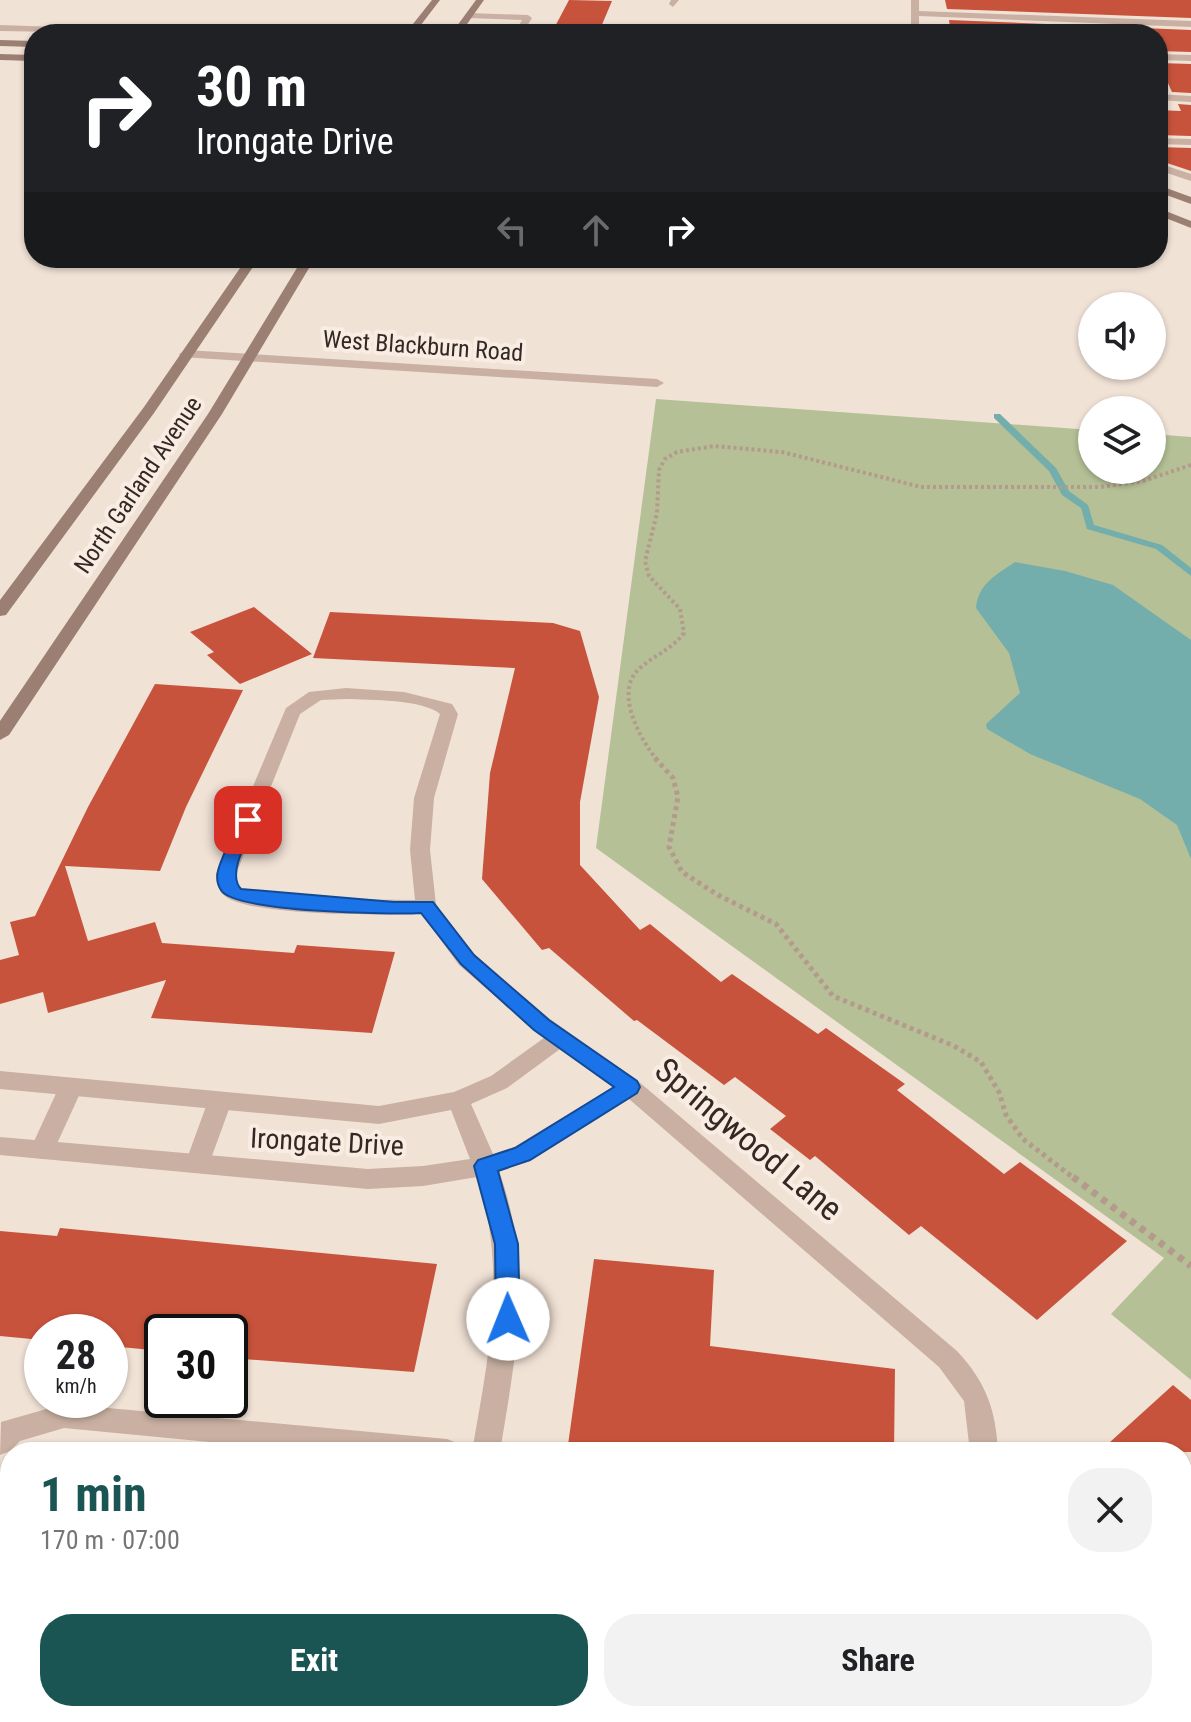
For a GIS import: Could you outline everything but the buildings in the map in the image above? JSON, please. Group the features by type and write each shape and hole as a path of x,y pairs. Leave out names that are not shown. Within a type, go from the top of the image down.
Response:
{"main road":[{"path":"417,24 436,0"},
{"path":"463,24 480,0"},
{"path":"0,43 24,44"},
{"path":"0,57 24,58"},
{"path":"1168,192 1191,201"},
{"path":"1168,215 1191,225"},
{"name":"North Garland Avenue","path":"0,611 149,410 246,268"},
{"name":"North Garland Avenue","path":"0,735 215,414 303,268"}],"street":[{"path":"915,0 915,24"},
{"path":"916,13 1191,24"},
{"path":"469,16 528,18 524,24"},
{"path":"0,28 24,29"},
{"path":"1168,57 1191,58"},
{"path":"1168,98 1191,99"},
{"path":"1168,141 1191,142"},
{"path":"1168,170 1191,178"},
{"name":"West Blackburn Road","path":"186,354 657,383"},
{"path":"332,693 428,700 446,708 449,714 424,798 420,850 426,906 394,909 265,900 236,895 228,888 226,874 292,712 307,699 332,693"},
{"name":"Springwood Lane","path":"426,906 467,960 560,1038 630,1087 948,1359 974,1385 982,1415 983,1442"},
{"name":"Irongate Drive","path":"0,1080 379,1115 458,1100 499,1082 560,1038"},
{"path":"42,1150 71,1087"},
{"name":"Irongate Drive","path":"0,1146 368,1179 423,1176 485,1166 522,1154 630,1087"},
{"path":"458,1100 485,1166 506,1244 508,1319 488,1442"},
{"path":"197,1164 220,1101"},
{"path":"0,1442 11,1431 64,1416 341,1442"}],"path":[{"path":"1191,465 1131,483 1074,488 921,487 892,483 813,457 794,454 723,447 678,451 665,459 660,467 657,515 645,558 653,581 679,606 684,633 675,645 637,670 629,686 631,712 654,757 673,778 678,797 669,847 682,872 718,895 776,924 833,996 954,1046 981,1062 999,1092 1006,1115 1023,1139 1191,1266"}],"green space":[{"path":"656,399 1078,429 1078,484 1166,484 1166,435 1191,437 1191,1380 1111,1314 1164,1258 596,848"}],"water":[{"path":"1015,562 1065,571 1113,585 1191,640 1191,859 1177,825 1140,799 1030,754 987,729 986,724 1020,693 1009,653 976,608 977,600 984,586"}],"waterway":[{"path":"997,416 1053,470 1065,493 1085,507 1090,527 1159,547 1191,573"}],"route":[{"path":"248,820 226,874 228,888 236,895 265,900 394,909 426,906 467,960 542,1025 630,1087 522,1154 485,1166 506,1244 508,1319"}]}
